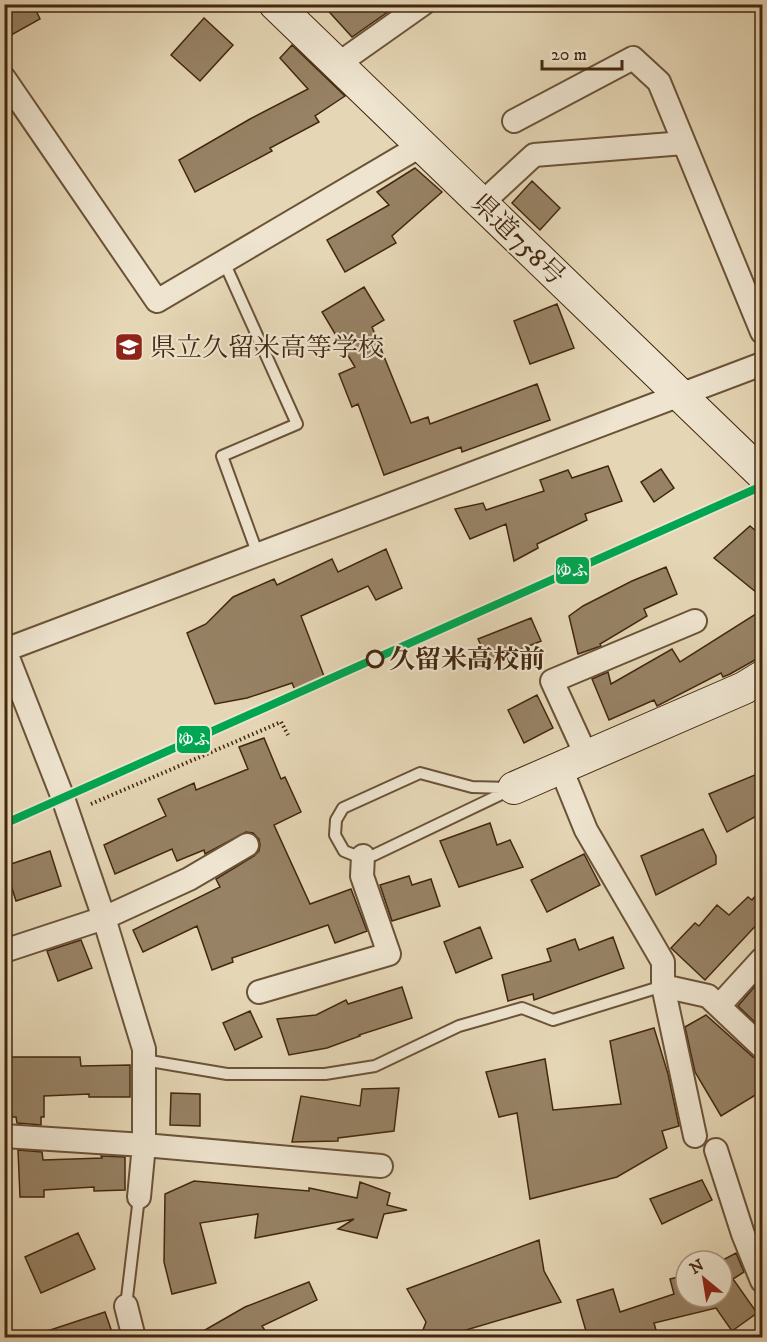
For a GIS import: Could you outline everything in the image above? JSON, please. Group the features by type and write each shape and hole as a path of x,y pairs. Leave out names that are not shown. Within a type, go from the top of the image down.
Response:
{"main road":[{"name":"県道758号","path":"275,4 762,474"},
{"path":"514,788 762,677"}],"street":[{"path":"338,64 423,4"},
{"path":"514,121 633,58 659,82 762,332"},
{"path":"4,78 157,301 420,146"},
{"path":"481,204 534,155 684,143"},
{"path":"139,1197 144,1145 144,1049 104,918 68,814 5,650 762,364"},
{"path":"695,621 552,681 573,760 586,830 663,962 663,986 695,1136"},
{"path":"4,951 104,918 189,879 247,845"},
{"path":"259,992 389,954 362,876 363,856"},
{"path":"719,1006 762,959"},
{"path":"663,986 708,996 762,1047"},
{"path":"4,1136 144,1145 381,1166"},
{"path":"716,1150 743,1234 762,1281"},
{"path":"126,1306 134,1338"}],"lane":[{"path":"224,262 297,424 222,456 258,555"},
{"path":"420,773 472,787 514,788 375,855 359,857 344,851 334,835 336,820 343,807 420,773"},
{"path":"144,1060 227,1074 325,1074 375,1066 459,1026 522,1008 553,1020 663,986"},
{"path":"126,1306 139,1197"}],"path":[{"path":"68,814 281,722 288,735"}],"building":[{"path":"4,4 33,4 40,19 4,39"},
{"path":"322,4 399,4 352,37"},
{"path":"204,18 233,45 200,81 171,55"},
{"path":"292,45 345,96 315,116 319,122 270,148 272,151 195,192 179,160 308,89 280,58"},
{"path":"415,168 442,192 392,236 396,243 345,272 327,240 389,205 377,192"},
{"path":"532,181 560,208 540,230 512,203"},
{"path":"364,287 384,320 372,327 411,423 428,417 430,424 537,384 550,420 462,452 461,447 384,475 358,404 352,407 339,374 355,367 322,312"},
{"path":"557,304 574,348 530,364 514,321"},
{"path":"608,466 622,501 585,514 587,520 537,544 538,548 514,561 506,524 470,539 455,509 483,503 486,510 544,491 540,480 568,470 572,478"},
{"path":"661,469 674,488 654,502 641,482"},
{"path":"750,526 762,536 762,597 714,558"},
{"path":"386,549 402,588 376,600 368,586 301,616 327,684 295,690 292,683 247,698 215,704 187,633 206,624 233,597 274,579 277,585 332,559 338,572"},
{"path":"666,567 677,594 644,609 647,616 600,644 601,646 578,654 569,616 583,606 632,581"},
{"path":"762,610 762,656 730,674 723,677 721,673 657,706 654,700 609,720 592,679 608,672 611,684 672,649 680,662"},
{"path":"531,618 541,641 490,665 478,639"},
{"path":"537,695 553,728 524,743 508,710"},
{"path":"264,738 281,779 285,777 301,812 274,825 310,904 351,889 367,931 335,943 328,925 232,958 233,962 212,970 197,926 143,952 133,930 220,887 216,879 254,856 259,851 259,839 253,833 246,832 205,854 204,850 177,861 172,849 115,874 104,845 166,816 158,799 194,783 196,790 248,769 239,747"},
{"path":"762,772 762,813 727,832 709,794"},
{"path":"490,823 497,845 510,840 523,867 459,887 440,841"},
{"path":"703,829 716,856 716,864 656,895 641,856"},
{"path":"50,851 61,886 16,901 5,866"},
{"path":"584,854 600,885 547,912 531,880"},
{"path":"409,876 412,885 431,879 440,906 392,921 380,885"},
{"path":"762,888 762,919 705,980 671,948 695,923 699,926 717,905 729,915 748,897 752,900"},
{"path":"480,927 492,958 456,973 444,942"},
{"path":"613,937 624,968 534,1000 533,994 508,1001 502,975 551,961 547,949 575,939 579,950"},
{"path":"81,940 92,968 58,981 47,951"},
{"path":"762,978 762,1029 738,1006"},
{"path":"402,987 412,1018 327,1048 289,1055 277,1019 316,1015 346,1000 348,1004"},
{"path":"250,1011 262,1037 235,1050 223,1023"},
{"path":"706,1015 753,1057 762,1060 762,1091 721,1116 695,1072 685,1027"},
{"path":"654,1028 668,1074 679,1126 662,1131 667,1148 617,1177 530,1199 517,1113 499,1117 486,1072 545,1059 553,1110 621,1104 610,1041"},
{"path":"4,1057 80,1057 81,1066 130,1065 130,1097 89,1097 89,1094 44,1096 44,1117 41,1117 41,1125 17,1123 16,1117 4,1117"},
{"path":"399,1088 394,1131 338,1138 338,1141 292,1142 301,1096 360,1106 362,1089"},
{"path":"171,1093 200,1094 200,1126 170,1125"},
{"path":"18,1150 42,1152 43,1160 102,1158 101,1156 125,1157 125,1190 94,1191 94,1187 44,1190 44,1197 20,1197"},
{"path":"702,1180 712,1200 662,1224 650,1199"},
{"path":"194,1181 309,1191 309,1188 357,1198 360,1182 390,1193 387,1205 407,1210 384,1214 377,1238 338,1229 354,1219 255,1238 258,1214 200,1223 216,1283 172,1294 164,1262 165,1194"},
{"path":"78,1233 95,1269 41,1293 25,1257"},
{"path":"539,1240 544,1271 561,1302 439,1338 420,1338 426,1322 407,1289"},
{"path":"736,1253 744,1272 734,1278 734,1254"},
{"path":"674,1278 674,1294 670,1279"},
{"path":"734,1280 757,1313 732,1331 717,1309 734,1309"},
{"path":"309,1282 317,1300 262,1326 270,1338 191,1338 245,1307"},
{"path":"613,1289 620,1312 674,1294 674,1309 712,1309 654,1323 657,1334 645,1338 588,1338 577,1300"},
{"path":"105,1312 114,1338 42,1338 41,1333"}],"transit line":[{"name":"ゆふ","path":"4,824 762,486"}],"place":[{"name":"県立久留米高等学校","path":"129,347"},
{"name":"久留米高校前","path":"375,659"}]}
